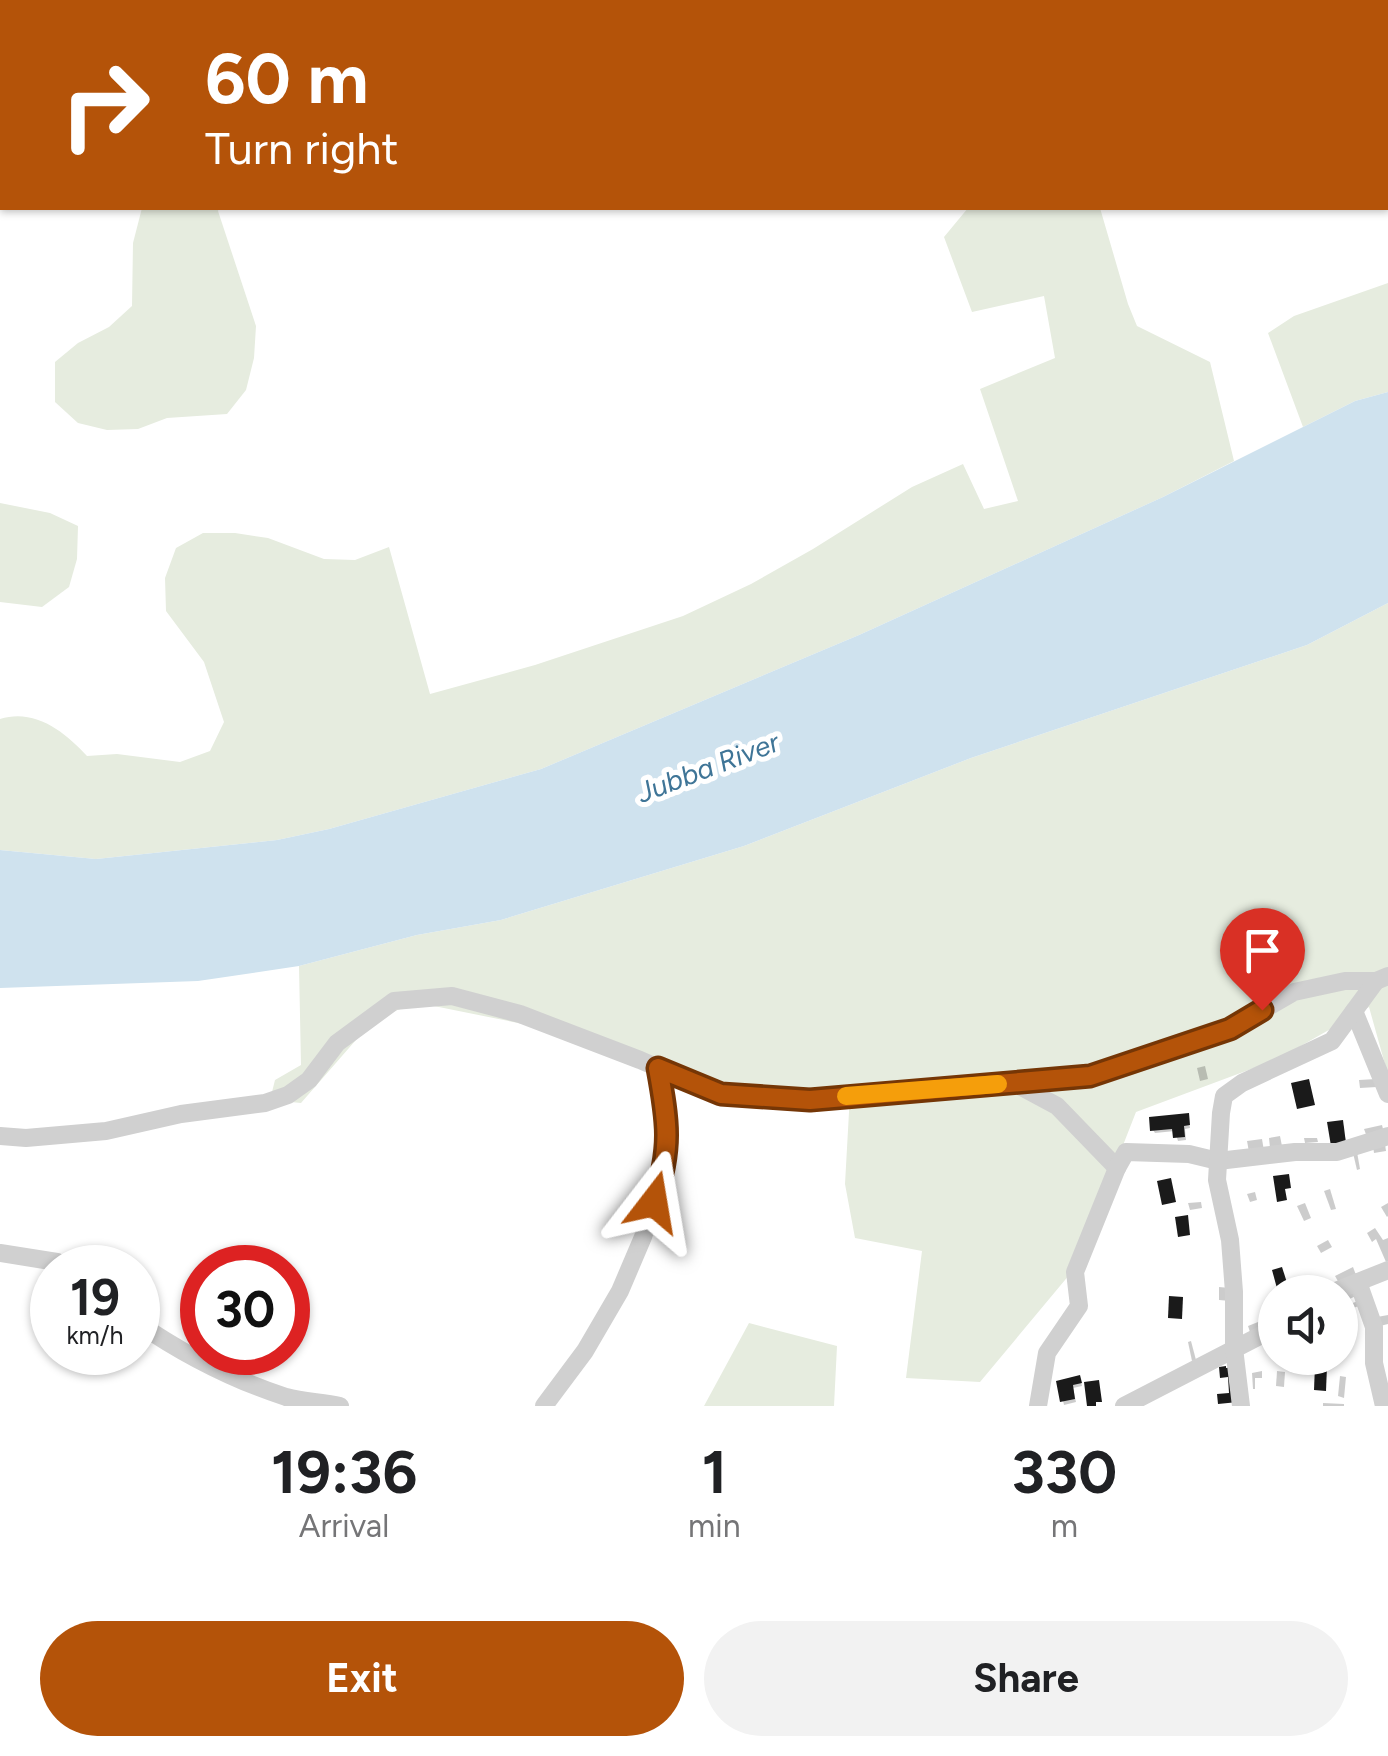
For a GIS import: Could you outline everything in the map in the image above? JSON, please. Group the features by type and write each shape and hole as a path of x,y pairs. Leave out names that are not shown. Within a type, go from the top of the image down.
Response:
{"street":[{"path":"1241,1406 1234,1348 1230,1240 1218,1180 1224,1096 1242,1083 1332,1041 1382,979"},
{"path":"0,1136 26,1138 106,1131 181,1114 264,1103 288,1095 309,1080 337,1042 394,1001 452,996 520,1014 721,1094 810,1100 1090,1076 1230,1029 1294,992 1344,981 1382,979"},
{"path":"1354,1011 1388,1094"},
{"path":"544,1406 586,1351 620,1291 643,1237 666,1168 668,1118 658,1068"},
{"path":"1013,1082 1057,1106 1117,1168"},
{"path":"1038,1406 1047,1353 1079,1306 1075,1272 1126,1152 1189,1154 1218,1161 1294,1152 1337,1152 1388,1136"},
{"path":"0,1253 30,1258"},
{"path":"1384,1406 1374,1363 1374,1328 1358,1282 1388,1270"},
{"path":"1124,1406 1258,1336"},
{"path":"160,1339 223,1372 288,1398 340,1406"}],"shaded area":[{"path":"141,210 218,210 256,326 246,390 227,414 167,418 138,429 107,430 78,423 55,402 55,362 78,343 109,327 132,306 133,243"},
{"path":"966,210 1101,210 1137,326 1210,362 1234,461 859,635 541,769 277,840 96,859 0,850 0,719 25,717 48,724 87,756 117,754 180,762 210,751 224,722 204,662 166,611 165,578 176,548 203,533 268,538 324,559 355,560 389,547 430,694 535,665 683,616 751,584 912,487 963,464 984,509 1018,501 980,389 1055,358 1044,296 972,312 944,237"},
{"path":"1388,283 1388,392 1355,401 1303,427 1268,333 1294,316"},
{"path":"0,503 50,513 78,526 77,559 69,587 42,607 0,602"},
{"path":"1388,603 1388,1075 1369,1007 1278,1059 1136,1112 1075,1268 980,1382 906,1378 922,1251 855,1238 845,1184 850,1094 745,1102 543,1028 419,1003 376,1017 301,1103 270,1100 275,1080 301,1065 299,966 417,935 501,920 744,846 971,758 1307,645"},
{"path":"749,1323 837,1346 834,1406 704,1406"}],"water":[{"name":"Jubba River","path":"1388,392 1388,603 1307,645 971,758 744,846 501,920 417,935 299,966 198,981 0,988 0,850 96,859 277,840 541,769 859,635 1163,497 1355,401"}],"building":[{"path":"1309,1079 1315,1105 1297,1109 1291,1083"},
{"path":"1189,1113 1185,1137 1173,1138 1172,1129 1150,1131 1149,1117"},
{"path":"1343,1120 1346,1143 1331,1146 1327,1122"},
{"path":"1289,1174 1291,1188 1285,1189 1287,1200 1277,1202 1273,1176"},
{"path":"1171,1178 1176,1202 1162,1205 1157,1181"},
{"path":"1188,1215 1190,1235 1178,1237 1175,1217"},
{"path":"1282,1267 1285,1275 1273,1275 1272,1270"},
{"path":"1169,1296 1183,1297 1182,1319 1168,1318"},
{"path":"1219,1367 1235,1367 1238,1402 1218,1404 1217,1394 1229,1393 1228,1377 1220,1378"},
{"path":"1080,1375 1082,1383 1073,1385 1075,1399 1060,1402 1056,1381"},
{"path":"1315,1375 1327,1375 1326,1391 1314,1390"},
{"path":"1099,1380 1102,1402 1087,1406 1084,1382"}],"slow traffic":[{"path":"846,1096 998,1084"}],"route":[{"path":"654,1202 666,1168 668,1118 658,1068 721,1094 810,1100 1090,1076 1230,1029 1262,1010"}]}
